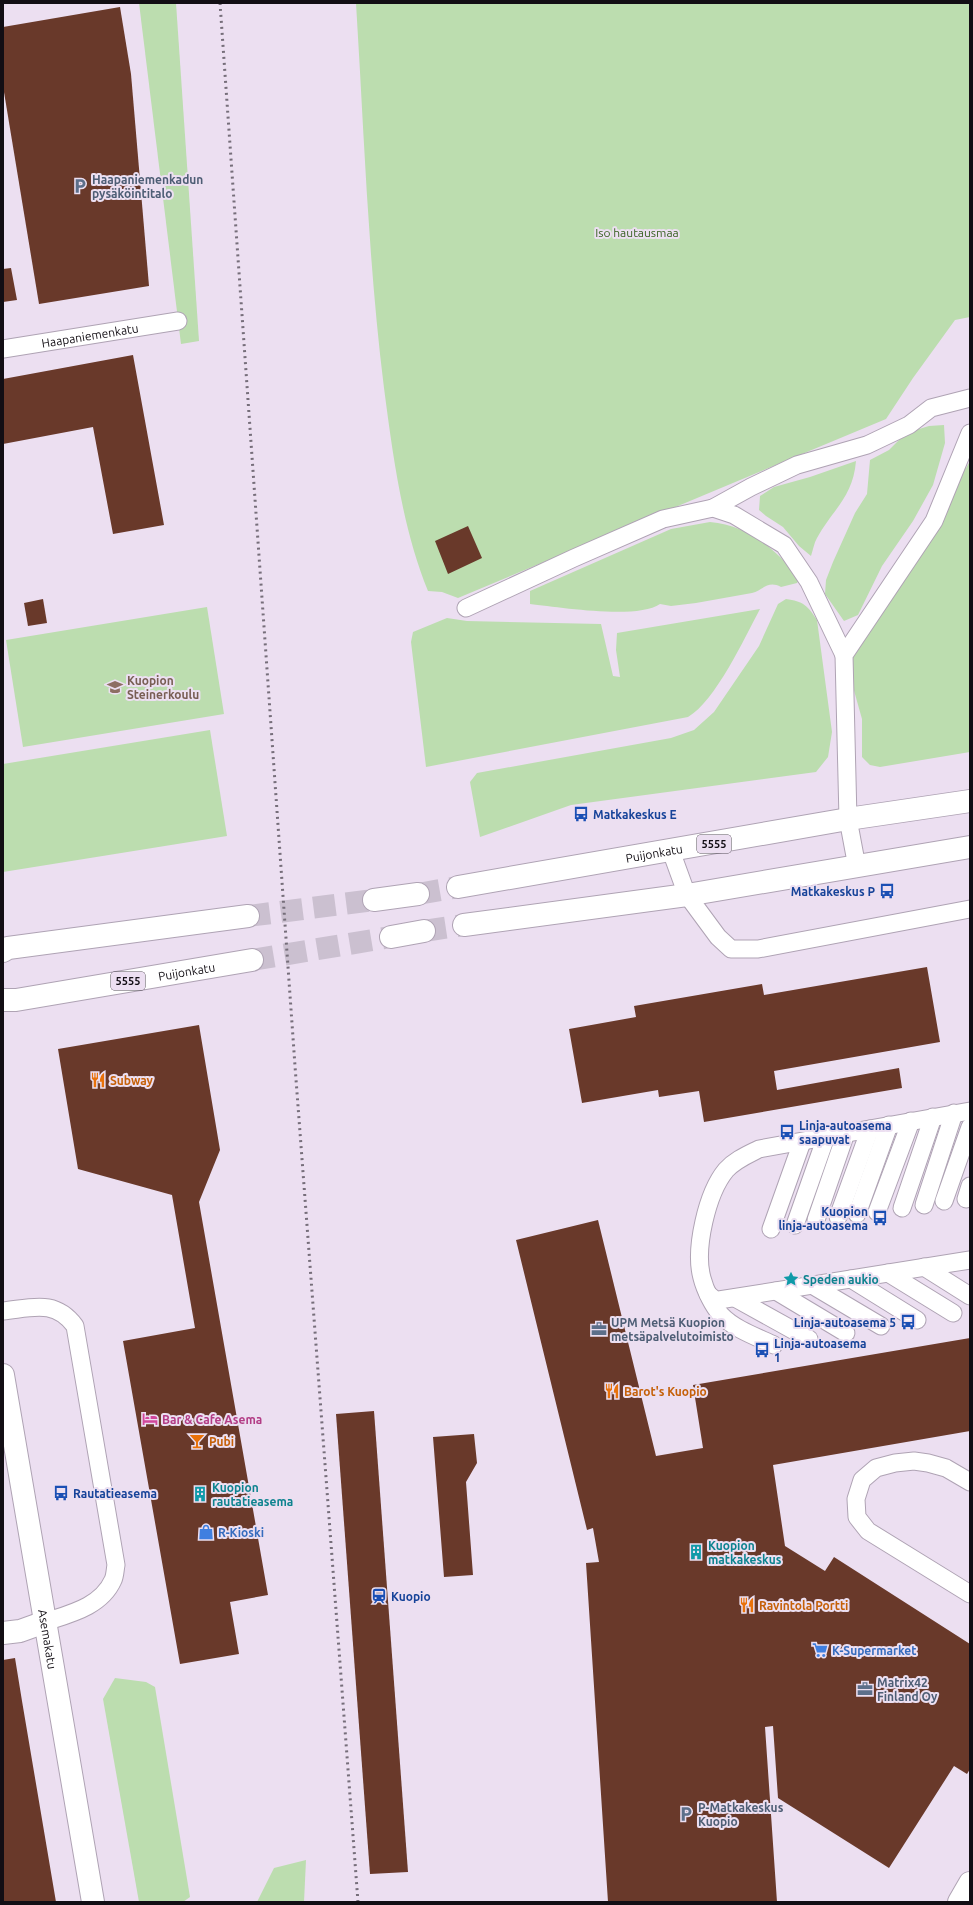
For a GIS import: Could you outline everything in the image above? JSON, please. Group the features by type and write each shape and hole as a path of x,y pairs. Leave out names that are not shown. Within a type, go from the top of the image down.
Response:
{"main road":[{"name":"Puijonkatu","path":"458,888 848,819 970,801"},
{"path":"464,925 687,895 970,847"},
{"path":"374,900 418,894"},
{"path":"3,951 8,948 248,916"},
{"path":"391,936 424,931"},
{"name":"Puijonkatu","path":"3,1000 16,1000 252,960"},
{"name":"Asemakatu","path":"3,1375 93,1902"},
{"path":"3,1633 20,1631 45,1622"},
{"path":"958,1902 970,1883"}],"lane":[{"name":"Haapaniemenkatu","path":"3,349 178,321"},
{"path":"466,608 663,519 713,508 751,487 797,465 867,445 910,425 931,408 970,398"},
{"path":"844,655 934,521 970,433"},
{"path":"713,508 734,515 784,545 809,582 844,655 848,819 857,867"},
{"path":"671,851 687,895 718,937 731,949 758,949 970,909"},
{"path":"774,1345 731,1323 721,1315 708,1294 702,1277 701,1241 709,1203 726,1171 739,1158 759,1149 962,1112"},
{"path":"924,1205 962,1112"},
{"path":"902,1208 932,1117"},
{"path":"877,1212 910,1121"},
{"path":"857,1214 889,1125"},
{"path":"944,1201 970,1127"},
{"path":"838,1217 870,1129"},
{"path":"816,1220 846,1133"},
{"path":"795,1224 826,1137"},
{"path":"771,1229 802,1142"},
{"path":"708,1294 716,1300 736,1298 924,1267 967,1263"},
{"path":"924,1267 970,1296"},
{"path":"888,1273 953,1313"},
{"path":"851,1279 917,1320"},
{"path":"812,1285 881,1326"},
{"path":"776,1291 846,1333"},
{"path":"736,1298 810,1339"},
{"path":"3,1311 53,1308 62,1312 75,1326 116,1565 113,1580 102,1595 92,1604 80,1610 45,1622"},
{"path":"970,1482 946,1468 928,1463 914,1461 895,1463 876,1468 862,1480 856,1499 857,1517 868,1531 970,1594"}],"green space":[{"path":"139,3 176,3 199,341 181,344"},
{"name":"Iso hautausmaa","path":"356,3 970,3 970,317 955,320 913,378 886,419 458,598 442,592 428,591 411,542 405,517 395,465 384,388 370,244"},
{"path":"944,425 945,443 933,485 913,521 882,566 858,615 844,621 825,594 826,580 855,513 867,494 870,460 889,450 906,433 929,426"},
{"path":"856,461 851,484 847,494 817,538 811,556 799,546 783,527 759,510 760,496 774,487 810,477"},
{"path":"970,461 970,752 880,767 870,765 862,757 862,719 844,655 957,467 966,468"},
{"path":"710,522 737,528 760,541 781,558 800,578 797,583 781,587 769,585 752,593 671,606 660,604 649,609 634,611 616,612 578,610 530,604 530,591 671,529"},
{"path":"786,599 797,601 804,605 811,611 817,620 832,732 828,757 816,772 571,805 480,837 470,782 477,773 671,738 694,730 714,712 759,646 778,604"},
{"path":"207,607 224,714 23,747 6,640"},
{"path":"760,609 738,652 719,684 709,698 688,717 426,767 411,642 413,632 447,618 467,621 601,624 613,676 620,677 616,650 617,633"},
{"path":"210,730 227,836 3,872 3,764"},
{"path":"115,1678 146,1682 155,1687 190,1897 183,1902 139,1902 103,1699"},
{"path":"306,1860 304,1902 257,1902 274,1868"}],"building":[{"name":"Haapaniemenkadun pysäköintitalo","path":"120,7 131,74 149,286 39,304 3,86 3,27"},
{"path":"11,268 17,300 3,302 3,269"},
{"path":"133,355 164,525 113,534 93,427 3,444 3,379"},
{"path":"468,526 482,558 448,574 435,541"},
{"path":"43,599 47,623 28,626 24,603"},
{"path":"927,967 940,1042 774,1071 777,1090 899,1068 902,1088 704,1122 699,1091 659,1097 658,1090 582,1103 569,1029 636,1017 634,1006 762,984 764,995"},
{"path":"199,1025 220,1150 199,1202 268,1595 230,1602 239,1654 180,1664 123,1341 195,1328 172,1195 78,1169 58,1049"},
{"path":"598,1220 656,1456 703,1448 693,1385 970,1338 970,1431 773,1465 785,1546 825,1571 834,1557 970,1644 970,1769 967,1774 954,1766 889,1868 778,1798 773,1726 765,1727 777,1902 608,1902 586,1563 599,1562 593,1528 587,1530 516,1240"},
{"path":"374,1411 408,1872 370,1874 336,1414"},
{"path":"474,1434 477,1463 466,1482 473,1575 444,1577 433,1437"},
{"path":"15,1658 56,1902 3,1902 3,1660"}],"tunnel":[{"path":"418,894 458,887"},
{"path":"248,916 374,900"},
{"path":"424,931 464,925"},
{"path":"252,960 391,937"}],"railway":[{"path":"220,3 295,1066 358,1902"}],"place":[{"name":"Haapaniemenkadun pysäköintitalo","path":"80,186"},
{"name":"Kuopion Steinerkoulu","path":"115,687"},
{"name":"Matkakeskus E","path":"581,814"},
{"name":"Matkakeskus P","path":"887,891"},
{"name":"Subway","path":"98,1080"},
{"name":"Linja-autoasema saapuvat","path":"787,1132"},
{"name":"Kuopion linja-autoasema","path":"880,1218"},
{"name":"Speden aukio","path":"791,1279"},
{"name":"Linja-autoasema 5","path":"908,1322"},
{"name":"UPM Metsä Kuopion metsäpalvelutoimisto","path":"599,1329"},
{"name":"Linja-autoasema 1","path":"762,1350"},
{"name":"Barot's Kuopio","path":"612,1391"},
{"name":"Bar & Cafe Asema","path":"150,1419"},
{"name":"Pubi","path":"197,1441"},
{"name":"Rautatieasema","path":"61,1493"},
{"name":"Kuopion rautatieasema","path":"200,1494"},
{"name":"R-Kioski","path":"206,1532"},
{"name":"Kuopion matkakeskus","path":"696,1552"},
{"name":"Kuopio","path":"379,1596"},
{"name":"Ravintola Portti","path":"747,1605"},
{"name":"K-Supermarket","path":"820,1650"},
{"name":"Matrix42 Finland Oy","path":"865,1689"},
{"name":"P-Matkakeskus Kuopio","path":"686,1814"}]}
